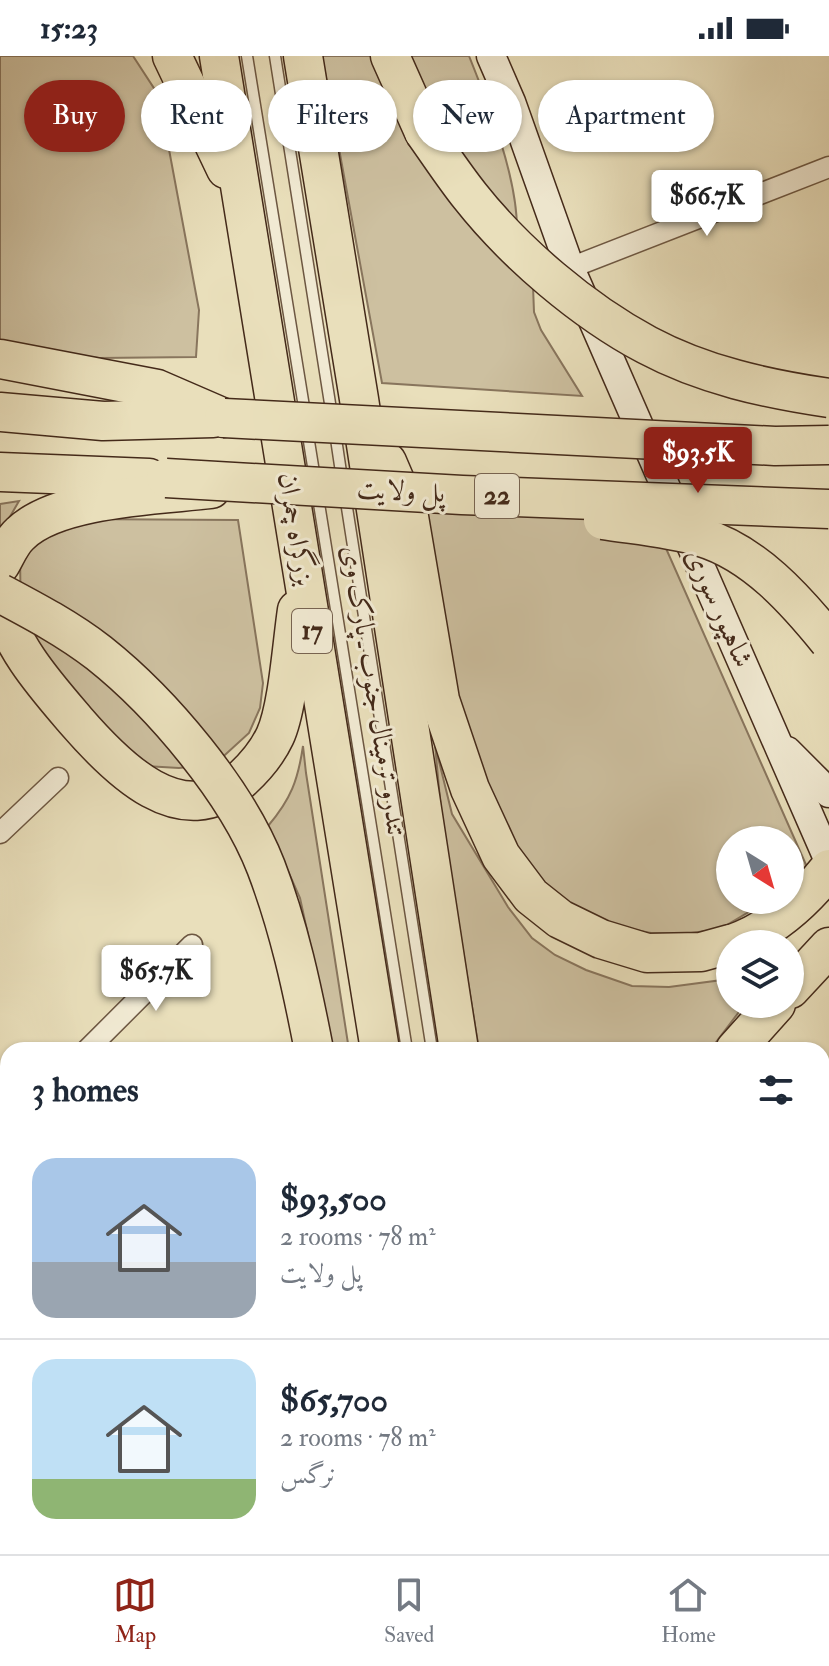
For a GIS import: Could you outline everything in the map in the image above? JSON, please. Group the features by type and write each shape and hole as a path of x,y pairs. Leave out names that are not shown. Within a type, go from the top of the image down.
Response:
{"highway":[{"path":"172,56 246,212"},
{"name":"بزرگراه چمران","path":"219,56 379,1042"},
{"path":"303,56 458,1042"},
{"path":"390,56 424,132 471,198 513,243 592,310 649,346 722,375 789,392 829,398"},
{"path":"0,359 157,389 224,418"},
{"path":"359,399 408,511 440,700 470,789 501,856 531,896 560,919 601,939 647,953 701,952 716,948"},
{"name":"22","path":"0,412 103,421 224,418 775,446 829,445"},
{"name":"پل ولایت","path":"0,472 829,509"},
{"path":"0,565 18,535 50,514 83,504 255,484"},
{"path":"462,495 700,537 728,548 780,585 829,641"},
{"path":"0,595 6,622 23,651 56,698 99,747 132,778 157,793 202,801 232,789 256,765 276,735 285,694 302,568"},
{"path":"0,595 47,618 98,653 146,695 214,776 242,817 266,865 294,951 312,1042"},
{"path":"761,930 793,909 829,869"},
{"path":"804,974 829,947"},
{"path":"741,1042 763,1018"}],"street":[{"name":"شاهپور سوری","path":"491,56 511,102 570,268 829,861"},
{"path":"570,268 829,167"},
{"path":"778,742 829,793"},
{"path":"0,833 58,778"},
{"path":"815,832 814,817 820,807 829,803"},
{"path":"95,1042 192,945"}],"lane":[{"name":"تندرو ترمینال جنوب ـ پارک وی","path":"247,56 406,1042"},
{"path":"275,56 431,1042"}],"shaded area":[{"path":"0,56 133,56 149,80 141,80 141,152 169,152 199,310 196,357 99,358 0,348"},
{"path":"322,56 374,56 387,80 326,80"},
{"path":"404,56 469,56 478,80 417,80"},
{"path":"397,98 413,127 413,152 427,152 475,232 533,286 534,312 541,330 582,396 382,383 340,152 397,152"},
{"path":"454,152 503,152 516,208 517,229"},
{"path":"19,501 0,534 0,504"},
{"path":"413,507 653,519 789,826 716,826 716,914 745,914 720,929 684,934 651,933 620,927 549,895 483,817"},
{"path":"73,519 238,520 263,683 260,708 249,733 215,764 179,768 145,766 104,734 21,630 20,555"},
{"path":"435,745 452,814 508,907 532,938 555,955 586,970 632,986 669,987 716,981 716,1018 734,1018 716,1042 478,1042 442,821"},
{"path":"303,746 348,1042 331,1042 300,898 268,826 292,789"}]}
